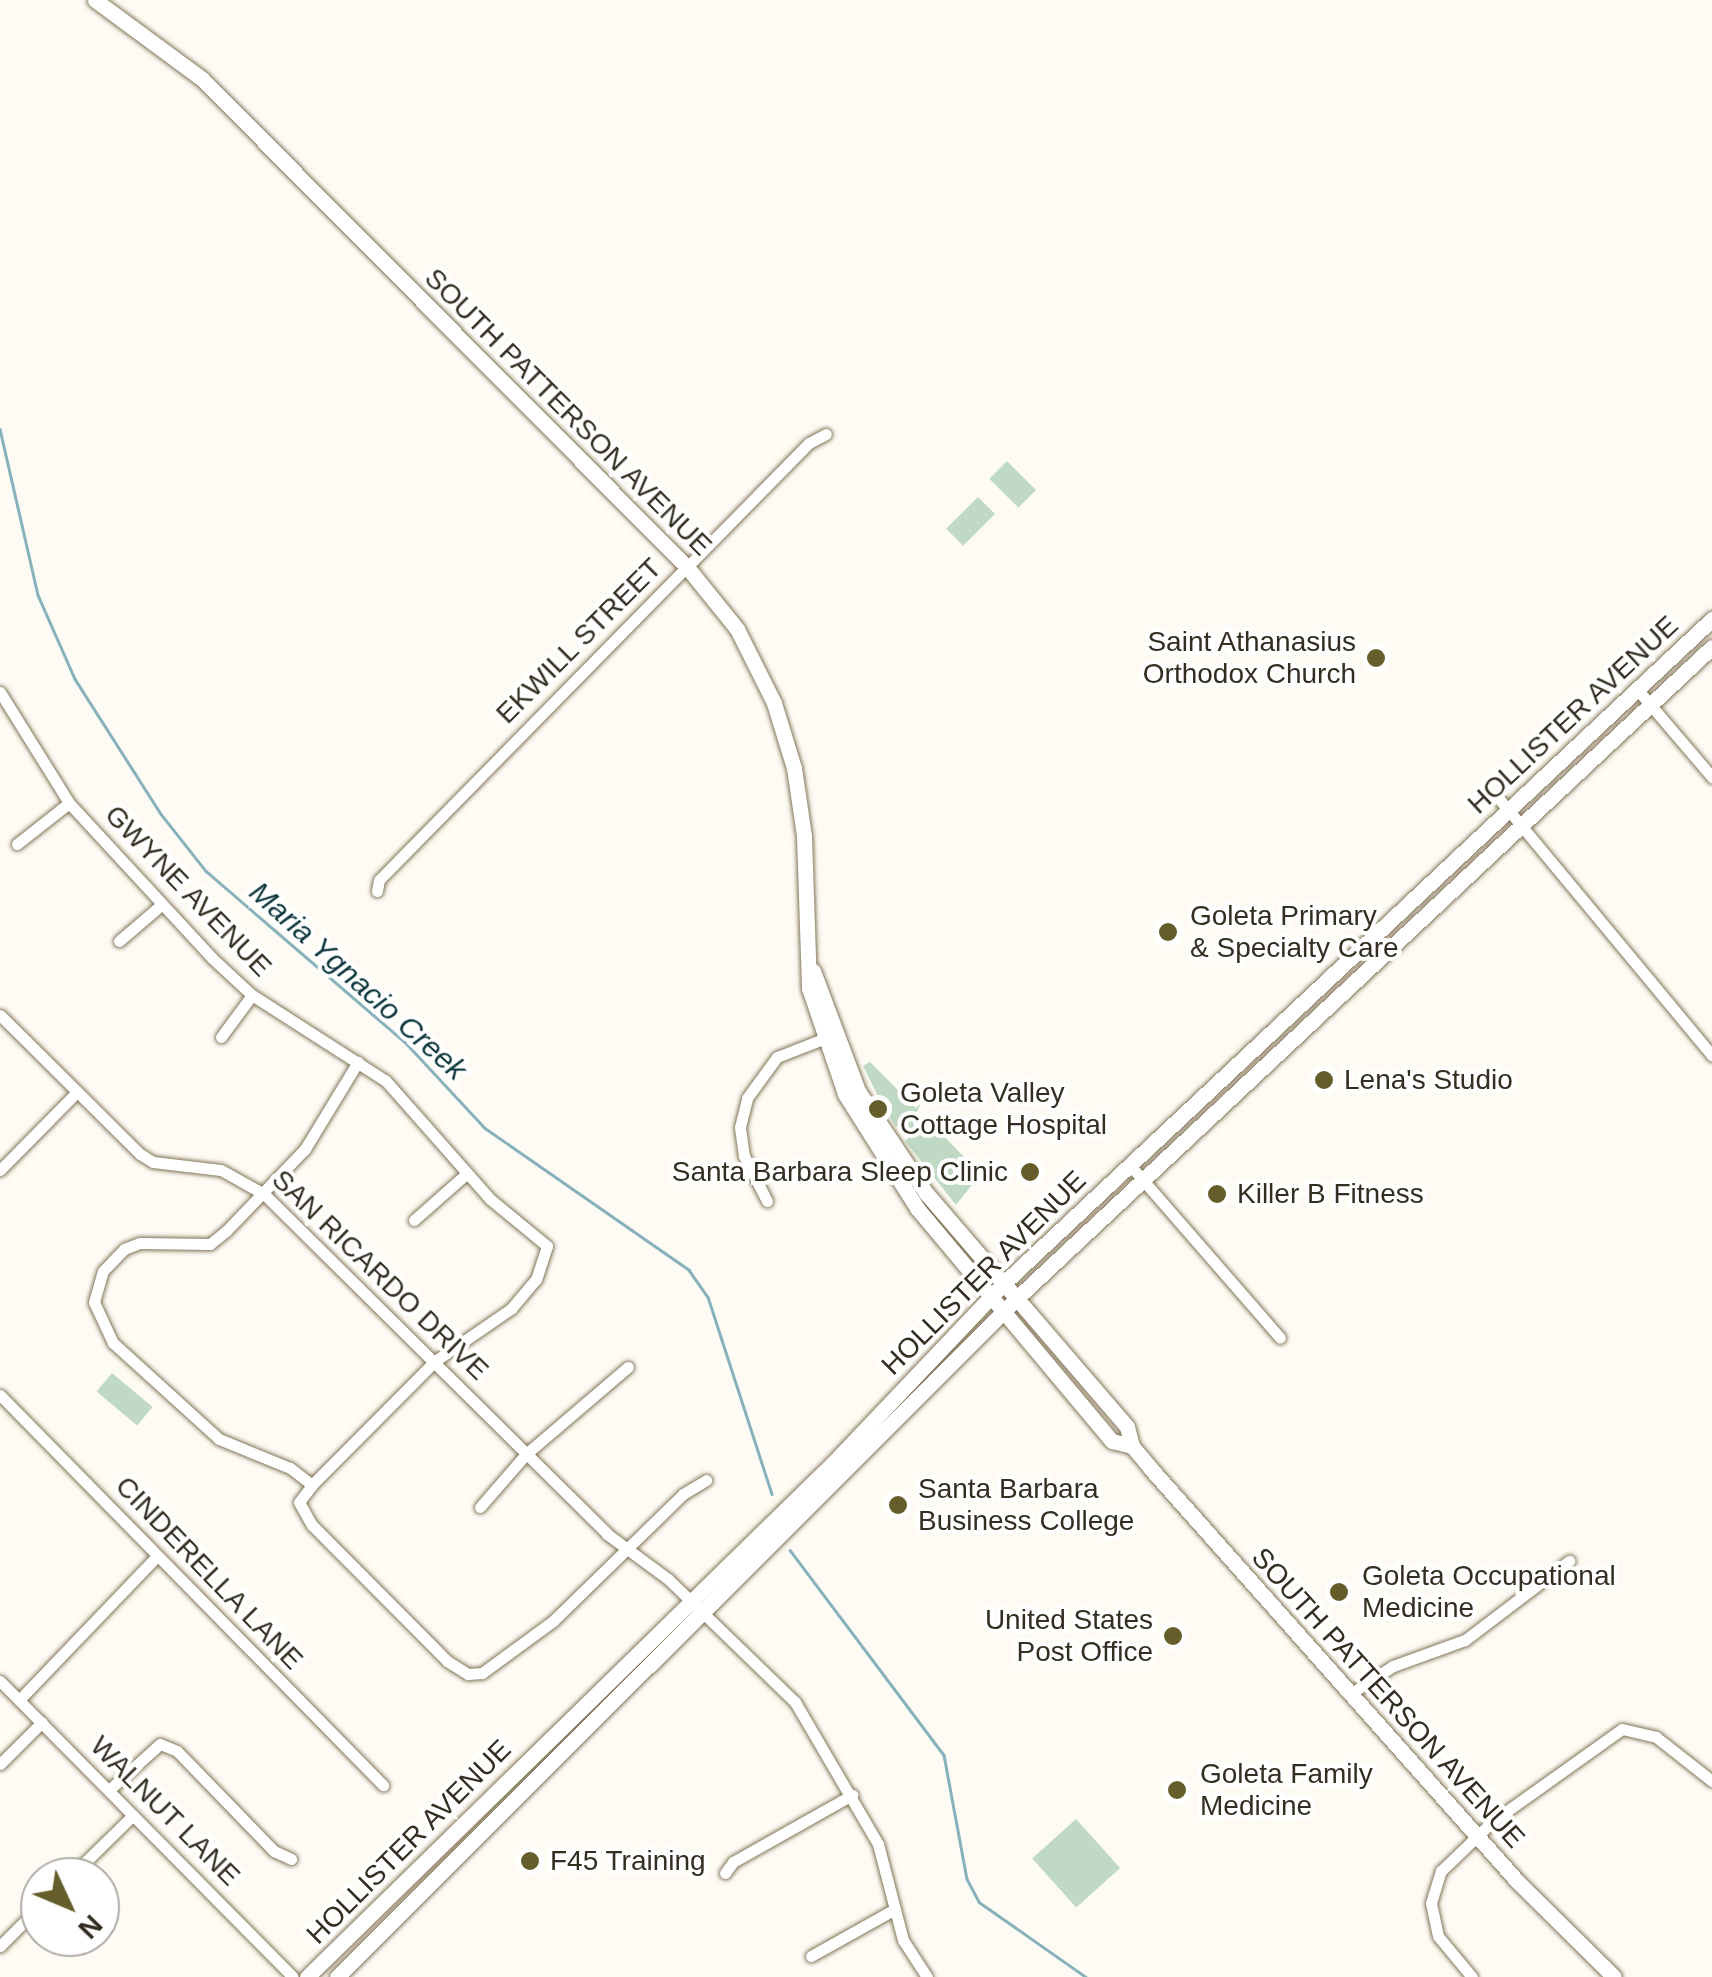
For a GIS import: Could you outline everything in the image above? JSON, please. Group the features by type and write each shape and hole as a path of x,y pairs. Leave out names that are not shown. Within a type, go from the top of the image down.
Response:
{"main road":[{"name":"SOUTH PATTERSON AVENUE","path":"95,0 202,79 687,567 746,644 785,733 801,805 813,971 809,988 823,1039 845,1094 891,1174 990,1297 1112,1440 1132,1446"},
{"name":"HOLLISTER AVENUE","path":"307,1977 798,1493 1004,1282 1504,806 1712,619"},
{"name":"HOLLISTER AVENUE","path":"336,1977 771,1549 1017,1298 1712,647"},
{"name":"SOUTH PATTERSON AVENUE","path":"813,971 874,1121 1127,1427 1132,1446 1476,1835 1614,1977"}],"street":[{"name":"EKWILL STREET","path":"376,891 379,880 809,443 826,434"},
{"path":"1637,689 1712,777"},
{"name":"GWYNE AVENUE","path":"1,694 69,803 252,995 358,1062 409,1104 466,1174 541,1237 548,1252 512,1308 435,1361"},
{"path":"18,844 69,803"},
{"path":"1504,806 1712,1055"},
{"path":"119,941 162,904"},
{"path":"220,1037 252,995"},
{"name":"SAN RICARDO DRIVE","path":"0,1014 153,1162 222,1170 264,1194 526,1454 627,1548 689,1598 795,1702 878,1844 904,1940 927,1977"},
{"path":"766,1201 744,1156 740,1127 747,1098 777,1058 823,1039"},
{"path":"312,1485 290,1468 218,1439 113,1343 94,1302 103,1271 124,1249 140,1242 210,1244 305,1149 358,1062"},
{"path":"0,1170 77,1092"},
{"path":"1129,1164 1280,1338"},
{"path":"414,1220 466,1174"},
{"path":"435,1361 299,1502 312,1526 446,1662 468,1674 482,1673 553,1622 627,1548 706,1480"},
{"path":"480,1507 526,1454 628,1367"},
{"name":"CINDERELLA LANE","path":"0,1395 383,1786"},
{"path":"18,1700 157,1556"},
{"path":"1350,1694 1393,1666 1465,1640 1570,1562"},
{"path":"482,1673 483,1688"},
{"name":"WALNUT LANE","path":"0,1681 293,1977"},
{"path":"0,1764 42,1722"},
{"path":"1472,1977 1438,1936 1431,1904 1442,1871 1476,1835 1622,1729 1656,1737 1712,1781"},
{"path":"110,1790 160,1744 177,1750 274,1851 290,1859"},
{"path":"725,1873 732,1862 852,1795"},
{"path":"90,1857 133,1814"},
{"path":"811,1956 895,1909"},
{"path":"0,1946 20,1926"}],"green space":[{"path":"1007,461 1036,490 1018,508 989,479"},
{"path":"978,497 995,514 963,546 946,529"},
{"path":"870,1062 916,1108 921,1103 915,1116 924,1126 940,1121 935,1127 968,1161 986,1167 956,1205 905,1141 911,1136 903,1123 896,1127 883,1106 863,1066"},
{"path":"112,1373 153,1407 137,1425 97,1391"},
{"path":"1076,1819 1120,1868 1076,1908 1032,1858"}],"waterway":[{"name":"Maria Ygnacio Creek","path":"0,429 38,595 75,679 161,814 206,871 406,1043 485,1128 689,1270 708,1297 772,1494"},
{"name":"Maria Ygnacio Creek","path":"790,1550 944,1755 967,1879 979,1902 1086,1977"}],"place":[{"name":"Saint Athanasius Orthodox Church","path":"1376,658"},
{"name":"Goleta Primary & Specialty Care","path":"1168,932"},
{"name":"Lena's Studio","path":"1324,1080"},
{"name":"Goleta Valley Cottage Hospital","path":"878,1109"},
{"name":"Santa Barbara Sleep Clinic","path":"1030,1172"},
{"name":"Killer B Fitness","path":"1217,1194"},
{"name":"Santa Barbara Business College","path":"898,1505"},
{"name":"Goleta Occupational Medicine","path":"1339,1592"},
{"name":"United States Post Office","path":"1173,1636"},
{"name":"Goleta Family Medicine","path":"1177,1790"},
{"name":"F45 Training","path":"530,1861"}]}
